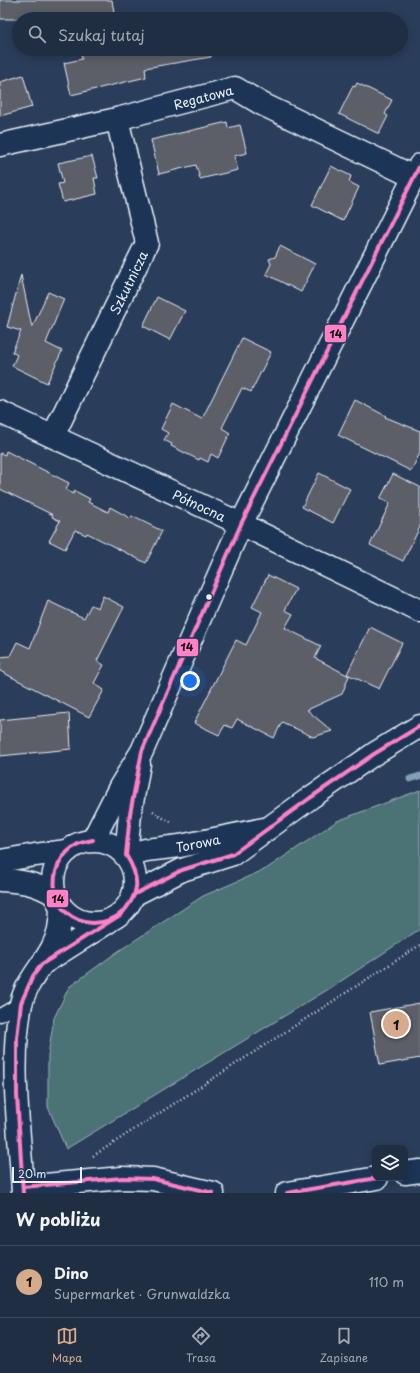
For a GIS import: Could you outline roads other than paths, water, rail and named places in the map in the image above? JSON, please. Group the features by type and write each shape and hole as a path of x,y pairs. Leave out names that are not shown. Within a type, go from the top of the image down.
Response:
{"street":[{"name":"Regatowa","path":"0,145 117,119 235,88 262,104 417,171"},
{"name":"Szkutnicza","path":"53,436 147,242 117,119"},
{"path":"93,840 120,787 142,751 241,524 417,171"},
{"name":"Północna","path":"0,412 241,524 420,611"},
{"name":"Torowa","path":"135,894 182,870 232,854 362,762 420,726"},
{"path":"126,855 130,814 142,751"},
{"name":"Torowa","path":"126,855 146,850 180,846 269,828"},
{"path":"42,964 120,916 129,906 135,894 136,881 134,868 126,855 118,847 106,842 93,840 78,844 66,851 58,862 53,876 53,891 68,915 81,922 95,924 108,922"},
{"path":"0,861 35,854 66,851"},
{"path":"0,880 22,881 36,885 58,901 61,920 54,944 33,976 21,1003 17,1038 16,1066 23,1190 81,1181 122,1178 153,1179 214,1193"},
{"path":"408,1173 420,1171"},
{"path":"287,1193 372,1179"}],"lane":[{"path":"0,1016 21,1003"}],"waterway":[{"path":"410,779 420,776"}],"place":[{"name":"Dino","path":"396,1024"}]}
